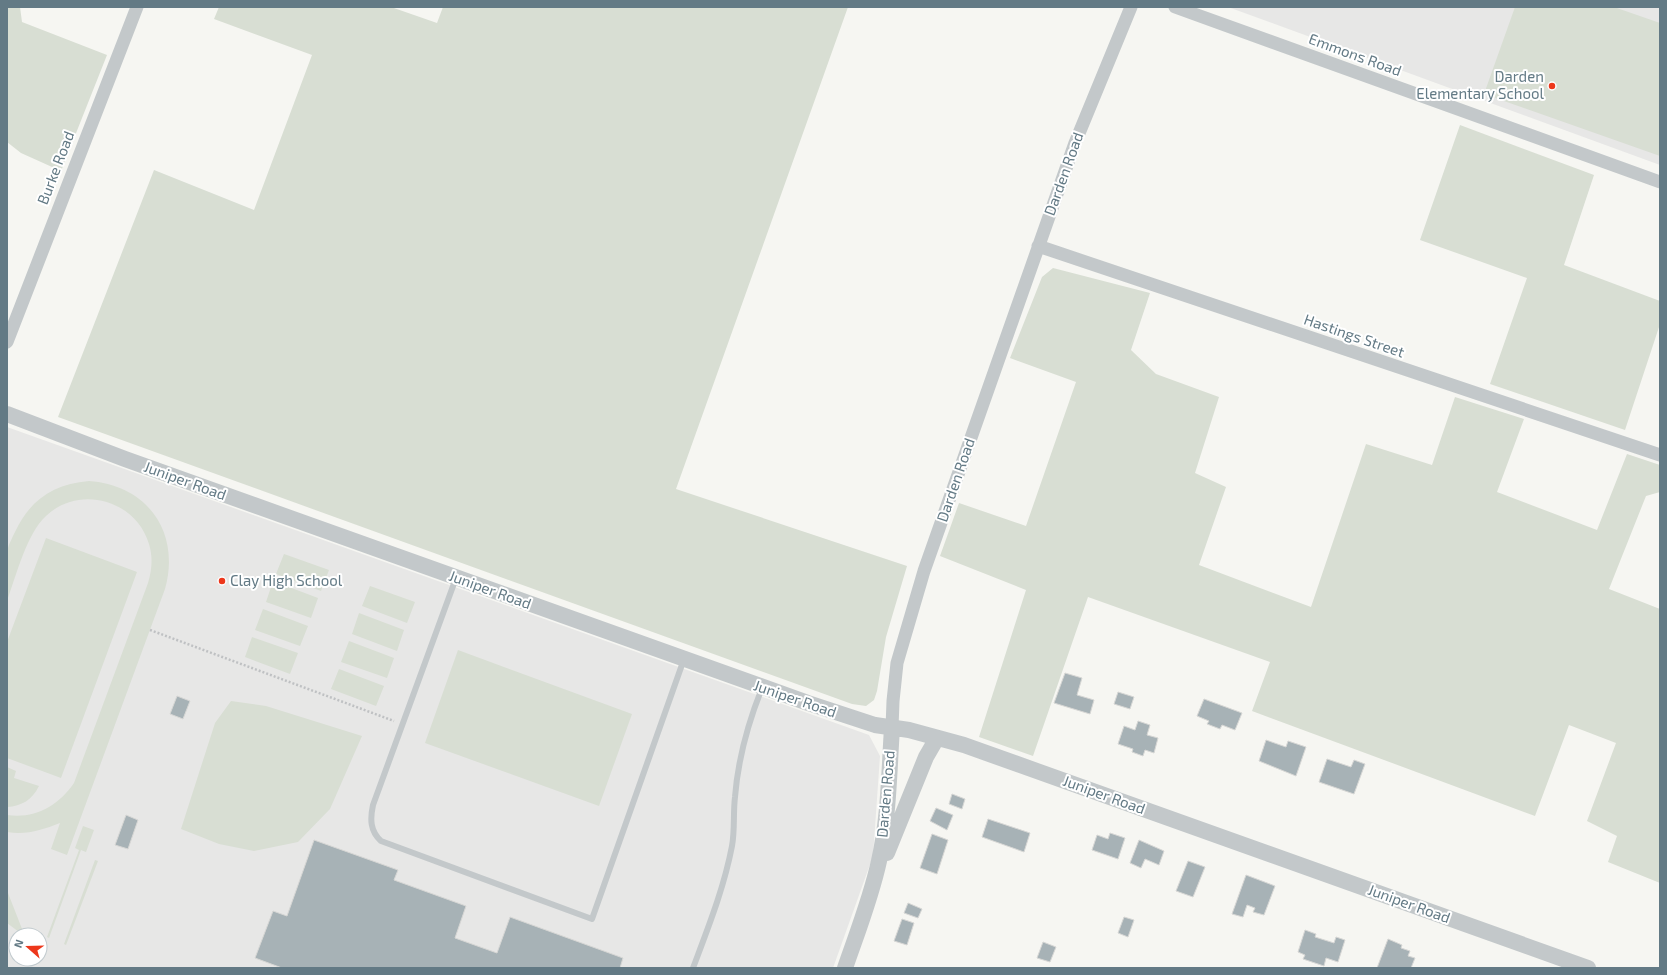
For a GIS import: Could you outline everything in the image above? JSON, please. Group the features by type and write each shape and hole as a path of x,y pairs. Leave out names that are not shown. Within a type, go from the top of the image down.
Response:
{"street":[{"name":"Burke Road","path":"7,342 136,7"},
{"name":"Darden Road","path":"844,968 869,899 884,833 897,663 906,628 924,570 1075,143 1131,7"},
{"name":"Emmons Road","path":"1175,7 1660,182"},
{"name":"Hastings Street","path":"1038,246 1660,455"},
{"name":"Juniper Road","path":"7,414 125,459 852,719 964,745 1588,968"},
{"path":"869,899 915,783 926,757 937,738"}],"lane":[{"path":"456,578 373,805 371,826 376,836 381,841 592,918 684,659"},
{"path":"693,968 723,885 732,844 735,796 742,750 750,718 762,687"}],"path":[{"path":"150,630 396,722"}],"shaded area":[{"path":"7,7 20,7 22,22 107,55 61,171 21,153 7,142"},
{"path":"219,7 391,7 437,23 443,7 848,7 676,489 907,566 886,637 877,691 874,700 866,706 852,704 58,417 154,170 254,210 312,55 214,19"},
{"name":"Darden Elementary School","path":"1228,7 1660,7 1660,165"},
{"path":"1515,7 1614,7 1660,23 1660,156 1484,94"},
{"path":"1460,125 1594,175 1564,265 1660,301 1660,324 1625,430 1490,384 1527,278 1420,240"},
{"path":"1053,268 1150,293 1131,350 1156,374 1219,397 1195,473 1226,487 1199,565 1311,607 1366,444 1432,465 1455,397 1524,419 1497,492 1597,530 1627,454 1660,465 1660,492 1646,496 1609,589 1660,609 1660,883 1608,862 1617,836 1587,821 1616,743 1569,725 1535,816 1252,711 1270,662 1088,597 1033,756 979,737 1026,590 940,556 959,503 1026,526 1076,382 1010,358 1042,277"},
{"name":"Clay High School","path":"7,427 869,735 880,756 873,856 833,968 7,968"},
{"path":"89,481 110,484 128,492 143,502 155,515 163,531 168,549 169,568 165,589 67,855 51,849 60,823 34,831 21,833 7,832 7,815 27,815 45,809 61,798 74,783 148,583 152,564 149,544 142,529 132,517 119,507 90,499 74,501 59,506 46,516 39,524 33,533 23,556 7,601 6,558 8,547 21,521 36,503 54,490 64,486"},
{"path":"46,538 137,572 61,778 7,758 7,642"},
{"path":"284,554 329,570 321,591 276,574"},
{"path":"273,581 318,598 311,618 266,602"},
{"path":"370,586 415,602 407,623 362,606"},
{"path":"263,609 308,626 300,646 255,630"},
{"path":"359,613 404,630 397,651 352,634"},
{"path":"252,637 298,653 290,674 245,657"},
{"path":"349,641 394,658 387,678 341,662"},
{"path":"458,650 632,714 599,806 425,743"},
{"path":"339,669 384,686 376,706 331,689"},
{"path":"231,701 266,706 362,736 330,809 298,842 254,851 219,844 181,829 215,723"},
{"path":"7,767 16,771 14,778 39,786 30,799 22,804 7,807"},
{"path":"83,826 94,830 86,852 81,850 49,938 48,934 79,850 75,848"},
{"path":"95,860 98,861 66,945 64,944"},
{"path":"8,893 21,927 12,927 7,923"}],"building":[{"path":"1065,673 1082,678 1077,695 1094,700 1090,714 1054,703"},
{"path":"1118,692 1134,697 1130,709 1114,704"},
{"path":"177,696 190,701 183,719 170,714"},
{"path":"1204,699 1242,713 1235,730 1222,725 1220,729 1207,724 1209,721 1197,716"},
{"path":"1138,721 1150,725 1147,735 1158,738 1154,753 1145,750 1143,756 1132,752 1133,749 1118,744 1124,726 1135,730"},
{"path":"1266,740 1286,747 1288,741 1306,747 1296,776 1259,761"},
{"path":"1327,759 1351,767 1354,760 1365,764 1354,794 1319,782"},
{"path":"952,794 965,799 962,809 949,804"},
{"path":"936,808 953,815 947,830 930,821"},
{"path":"126,815 138,820 128,849 115,845"},
{"path":"988,819 1030,833 1024,852 982,837"},
{"path":"1110,833 1125,838 1118,859 1092,850 1097,835 1108,839"},
{"path":"932,834 948,840 937,874 920,868"},
{"path":"314,840 398,870 394,880 466,906 455,938 497,953 510,917 623,958 620,968 282,968 255,958 273,911 287,916"},
{"path":"1139,840 1164,851 1159,865 1145,859 1141,868 1130,863"},
{"path":"1188,861 1205,867 1193,897 1176,891"},
{"path":"1246,875 1275,886 1264,915 1253,912 1255,908 1247,905 1243,917 1232,914"},
{"path":"908,903 922,909 918,918 904,913"},
{"path":"1124,917 1134,920 1128,937 1118,933"},
{"path":"902,919 914,923 907,945 894,941"},
{"path":"1305,930 1316,934 1315,937 1334,943 1336,937 1345,940 1338,962 1326,958 1324,966 1303,959 1305,955 1298,952"},
{"path":"1388,939 1402,945 1401,948 1410,951 1408,956 1415,958 1411,968 1377,968"},
{"path":"1043,942 1056,947 1050,962 1037,958"}],"place":[{"name":"Darden Elementary School","path":"1552,86"},
{"name":"Clay High School","path":"222,581"}]}
